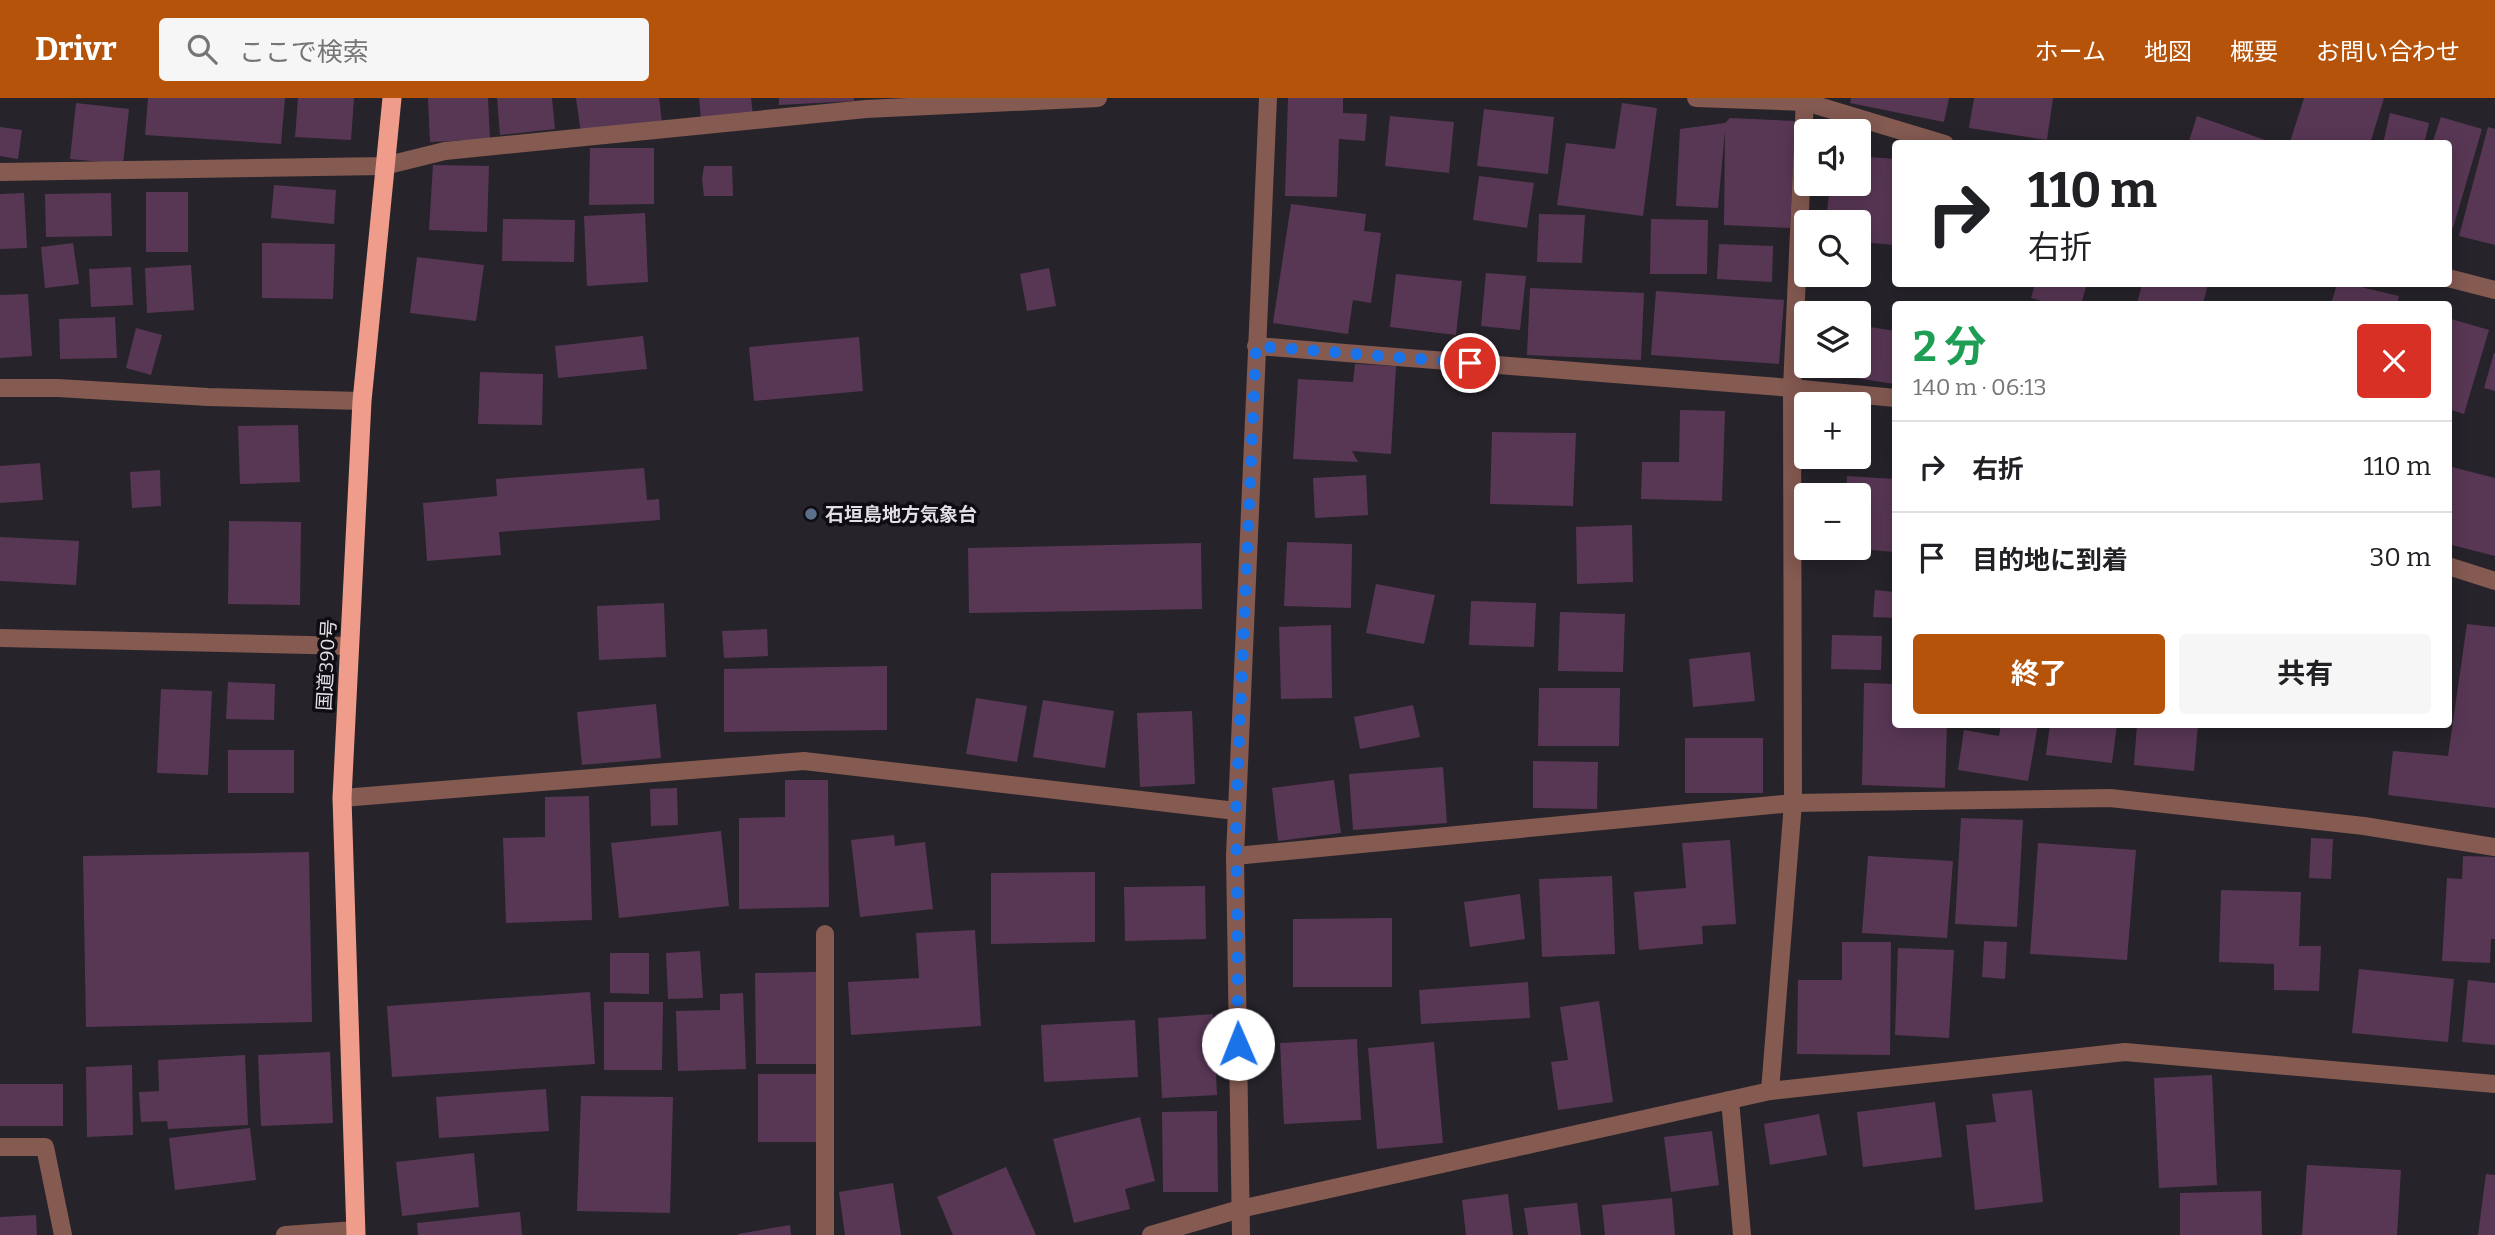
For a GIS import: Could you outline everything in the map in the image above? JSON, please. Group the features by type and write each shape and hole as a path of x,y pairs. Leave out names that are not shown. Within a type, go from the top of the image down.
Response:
{"highway":[{"name":"国道390号","path":"355,1232 342,798 362,401 392,98"}],"street":[{"path":"0,172 384,166 445,151 866,103 1098,98"},
{"path":"1241,1235 1236,811 1268,98"},
{"path":"1696,98 1805,100 1932,140"},
{"path":"1770,1091 1793,803 1792,388 1805,100"},
{"path":"2452,279 2495,290"},
{"path":"1256,346 1892,398"},
{"path":"0,388 362,401"},
{"path":"2452,567 2495,581"},
{"path":"0,638 350,646"},
{"path":"342,798 804,761 1236,811"},
{"path":"1235,856 1793,803 2110,798 2364,826 2495,847"},
{"path":"825,934 825,1235"},
{"path":"1151,1235 1240,1209 1770,1091 2125,1052 2495,1084"},
{"path":"1730,1100 1742,1235"},
{"path":"0,1147 45,1147 63,1235"},
{"path":"285,1235 355,1232"}],"building":[{"path":"148,98 285,98 281,144 145,135"},
{"path":"298,98 354,98 351,140 295,137"},
{"path":"428,98 488,98 490,139 430,142"},
{"path":"497,98 552,98 555,129 500,135"},
{"path":"576,98 659,98 662,122 581,133"},
{"path":"699,98 751,98 753,115 701,119"},
{"path":"779,98 854,98 854,101 779,105"},
{"path":"1288,98 1343,98 1343,113 1367,114 1365,141 1339,139 1337,197 1285,196"},
{"path":"1851,98 1949,98 1944,122 1850,103"},
{"path":"1974,98 2053,98 2047,140 1969,128"},
{"path":"2304,98 2384,98 2371,140 2291,140"},
{"path":"76,103 129,109 123,164 70,159"},
{"path":"1622,103 1657,108 1643,216 1557,205 1566,143 1615,149"},
{"path":"1484,109 1554,117 1548,174 1477,166"},
{"path":"2390,113 2429,123 2425,140 2384,140"},
{"path":"1390,116 1454,122 1449,173 1385,166"},
{"path":"2197,116 2265,140 2189,140"},
{"path":"2441,117 2482,129 2453,228 2452,140 2433,140"},
{"path":"1730,118 1794,121 1790,228 1724,225 1725,130 1718,208 1676,206 1680,129 1725,123"},
{"path":"0,127 22,130 18,159 0,156"},
{"path":"2488,127 2495,129 2495,245 2459,236"},
{"path":"590,148 654,148 654,204 589,205"},
{"path":"1871,157 1892,159 1892,245 1871,243 1871,210 1827,210 1829,196 1871,196"},
{"path":"433,165 489,166 487,232 429,230"},
{"path":"704,166 732,166 733,196 704,196"},
{"path":"1479,176 1534,183 1527,228 1473,220"},
{"path":"274,185 336,190 334,224 271,218"},
{"path":"146,192 188,192 188,252 146,252"},
{"path":"24,193 27,248 0,249 0,194"},
{"path":"111,193 112,236 46,237 45,194"},
{"path":"1291,204 1366,214 1364,231 1381,233 1371,303 1353,300 1348,334 1273,323"},
{"path":"645,213 648,282 587,286 584,216"},
{"path":"1539,214 1585,215 1582,263 1537,262"},
{"path":"503,219 575,220 574,262 502,261"},
{"path":"1651,219 1708,220 1707,274 1650,274"},
{"path":"73,243 79,284 45,288 41,247"},
{"path":"262,243 335,244 333,299 262,298"},
{"path":"1719,244 1773,246 1772,282 1717,279"},
{"path":"417,257 484,265 476,321 410,313"},
{"path":"191,265 194,310 147,313 145,268"},
{"path":"131,267 133,305 91,307 89,269"},
{"path":"1049,268 1056,306 1027,311 1020,274"},
{"path":"1486,273 1526,276 1520,330 1481,326"},
{"path":"1396,274 1462,281 1456,335 1390,327"},
{"path":"2034,287 2086,287 2082,301 2042,301 2031,298"},
{"path":"2141,287 2207,287 2204,301 2138,301"},
{"path":"2336,287 2361,287 2399,296 2398,301 2332,301"},
{"path":"1530,288 1644,293 1641,360 1527,355"},
{"path":"1656,291 1784,300 1779,364 1651,355"},
{"path":"28,294 32,356 0,358 0,295"},
{"path":"115,317 117,358 60,359 59,319"},
{"path":"2452,319 2489,330 2464,414 2452,410"},
{"path":"1871,327 1892,331 1892,384 1856,378 1871,378"},
{"path":"136,328 162,335 151,375 126,368"},
{"path":"643,336 647,369 558,378 555,346"},
{"path":"859,337 863,391 754,401 749,347"},
{"path":"2495,353 2495,391 2484,388"},
{"path":"1355,364 1396,366 1391,454 1352,451 1358,462 1293,459 1298,379 1353,382"},
{"path":"480,372 543,374 542,425 478,424"},
{"path":"1680,410 1725,411 1722,501 1641,499 1642,462 1679,462"},
{"path":"298,425 300,482 240,484 238,426"},
{"path":"1492,432 1576,433 1573,506 1490,504"},
{"path":"40,463 43,500 0,503 0,466"},
{"path":"2452,467 2495,478 2495,556 2452,545"},
{"path":"644,468 647,500 659,499 660,520 499,532 501,555 427,561 423,503 497,496 496,479"},
{"path":"160,470 161,506 132,508 130,472"},
{"path":"1366,475 1368,515 1315,518 1313,478"},
{"path":"1847,476 1892,479 1892,552 1871,550 1871,483 1847,483"},
{"path":"229,521 301,522 300,605 228,604"},
{"path":"1632,525 1633,582 1577,584 1576,527"},
{"path":"0,537 79,541 76,585 0,581"},
{"path":"1287,542 1352,544 1351,608 1284,606"},
{"path":"1201,543 1202,609 969,613 968,548"},
{"path":"1376,584 1435,595 1424,644 1366,633"},
{"path":"1875,590 1892,592 1892,618 1873,617"},
{"path":"1471,601 1536,603 1534,647 1469,645"},
{"path":"664,603 666,657 599,660 597,606"},
{"path":"1560,612 1625,614 1623,672 1558,671"},
{"path":"2467,624 2495,627 2495,808 2388,795 2393,751 2448,756"},
{"path":"1331,625 1332,698 1281,699 1279,627"},
{"path":"767,629 768,656 724,658 722,631"},
{"path":"1832,635 1882,636 1881,670 1831,669"},
{"path":"1750,652 1755,701 1693,707 1689,659"},
{"path":"887,666 887,730 724,732 724,669"},
{"path":"228,682 275,684 274,720 226,719"},
{"path":"1864,683 1892,684 1892,728 1947,728 1945,788 1862,785"},
{"path":"1539,688 1620,688 1619,746 1538,746"},
{"path":"161,689 212,691 208,775 157,773"},
{"path":"976,698 1027,706 1017,762 966,754"},
{"path":"1043,700 1114,711 1105,768 1033,757"},
{"path":"656,704 661,758 582,765 577,712"},
{"path":"1413,705 1420,737 1360,749 1354,717"},
{"path":"1192,711 1195,784 1140,787 1137,713"},
{"path":"2000,728 2037,728 2028,781 1958,770 1964,730 1999,736"},
{"path":"2049,728 2116,728 2112,763 2046,755"},
{"path":"2137,728 2198,728 2194,771 2134,765"},
{"path":"1685,738 1763,738 1763,793 1685,793"},
{"path":"228,750 294,750 294,793 228,793"},
{"path":"1533,761 1598,762 1597,809 1533,808"},
{"path":"1443,767 1447,823 1353,830 1349,774"},
{"path":"785,780 828,780 829,907 739,909 739,818 785,817"},
{"path":"1334,780 1341,833 1278,841 1272,788"},
{"path":"677,788 678,825 651,826 650,789"},
{"path":"589,796 592,920 506,923 503,838 545,837 545,797"},
{"path":"1961,818 2023,820 2017,927 1955,924"},
{"path":"721,831 729,906 619,918 611,843"},
{"path":"894,835 895,846 925,842 933,909 860,917 851,840"},
{"path":"2311,838 2333,839 2331,879 2309,878"},
{"path":"1730,840 1736,924 1702,926 1703,944 1639,950 1634,892 1686,888 1682,843"},
{"path":"2038,843 2136,850 2127,960 2030,954"},
{"path":"309,852 312,1022 86,1027 83,856"},
{"path":"1868,856 1953,861 1947,938 1862,933"},
{"path":"2463,856 2495,857 2495,939 2491,939 2490,963 2442,961 2447,878 2462,879"},
{"path":"1095,872 1095,942 991,944 991,873"},
{"path":"1612,876 1615,954 1542,957 1539,879"},
{"path":"1205,886 1206,939 1125,941 1124,887"},
{"path":"2221,890 2301,892 2299,946 2321,946 2319,991 2274,990 2274,964 2219,962"},
{"path":"1520,894 1525,939 1470,947 1464,902"},
{"path":"1392,918 1392,987 1293,987 1293,919"},
{"path":"975,930 981,1026 851,1035 848,982 919,978 916,933"},
{"path":"1984,941 2007,942 2005,979 1982,977"},
{"path":"1842,942 1891,942 1890,1055 1797,1054 1798,980 1842,980"},
{"path":"1898,948 1954,950 1949,1038 1895,1035"},
{"path":"700,951 703,998 668,999 666,953"},
{"path":"610,953 649,953 649,994 610,993"},
{"path":"2359,969 2454,979 2448,1042 2352,1033"},
{"path":"816,972 816,1064 756,1064 755,973"},
{"path":"2468,980 2495,983 2495,1045 2462,1042"},
{"path":"1528,982 1530,1018 1421,1024 1419,990"},
{"path":"590,992 595,1064 392,1077 387,1006"},
{"path":"743,993 746,1069 678,1071 676,1011 720,1010 720,994"},
{"path":"1599,1001 1613,1102 1558,1110 1551,1062 1568,1060 1560,1007"},
{"path":"604,1002 663,1002 662,1070 604,1070"},
{"path":"1213,1014 1217,1095 1162,1098 1158,1018"},
{"path":"1135,1020 1138,1077 1044,1082 1041,1025"},
{"path":"1357,1039 1361,1120 1284,1124 1280,1043"},
{"path":"1434,1042 1443,1143 1377,1149 1368,1048"},
{"path":"330,1052 333,1123 261,1126 258,1055"},
{"path":"245,1055 248,1125 168,1129 167,1121 141,1122 139,1092 159,1091 158,1060"},
{"path":"132,1065 133,1135 87,1137 86,1067"},
{"path":"758,1074 817,1074 817,1142 758,1142"},
{"path":"2212,1075 2217,1185 2159,1188 2154,1078"},
{"path":"0,1084 63,1084 63,1126 0,1126"},
{"path":"546,1089 549,1131 439,1138 436,1097"},
{"path":"2032,1090 2043,1202 1975,1210 1966,1125 1996,1122 1992,1094"},
{"path":"581,1096 673,1097 670,1213 577,1211"},
{"path":"1935,1102 1942,1157 1863,1167 1857,1112"},
{"path":"1217,1111 1218,1192 1163,1192 1162,1112"},
{"path":"1819,1114 1827,1155 1770,1165 1764,1124"},
{"path":"1140,1117 1155,1181 1125,1189 1130,1209 1074,1223 1053,1139"},
{"path":"250,1128 256,1180 175,1190 169,1138"},
{"path":"1712,1131 1719,1185 1671,1192 1664,1137"},
{"path":"474,1153 479,1207 402,1216 396,1162"},
{"path":"2307,1165 2401,1170 2397,1235 2302,1235"},
{"path":"1006,1167 1036,1235 953,1235 937,1197"},
{"path":"2486,1174 2495,1175 2495,1235 2478,1235"},
{"path":"893,1183 901,1235 845,1235 839,1192"},
{"path":"2261,1191 2262,1235 2180,1235 2180,1193"},
{"path":"1508,1194 1513,1235 1466,1235 1462,1200"},
{"path":"1672,1198 1675,1235 1605,1235 1602,1205"},
{"path":"1577,1203 1581,1235 1528,1235 1524,1208"},
{"path":"520,1212 522,1235 418,1235 417,1223"},
{"path":"36,1215 37,1235 0,1235 0,1217"},
{"path":"790,1225 791,1235 738,1235 738,1234"}],"place":[{"name":"石垣島地方気象台","path":"811,514"}],"route":[{"path":"1238,1044 1236,811 1256,346 1470,363"}]}
